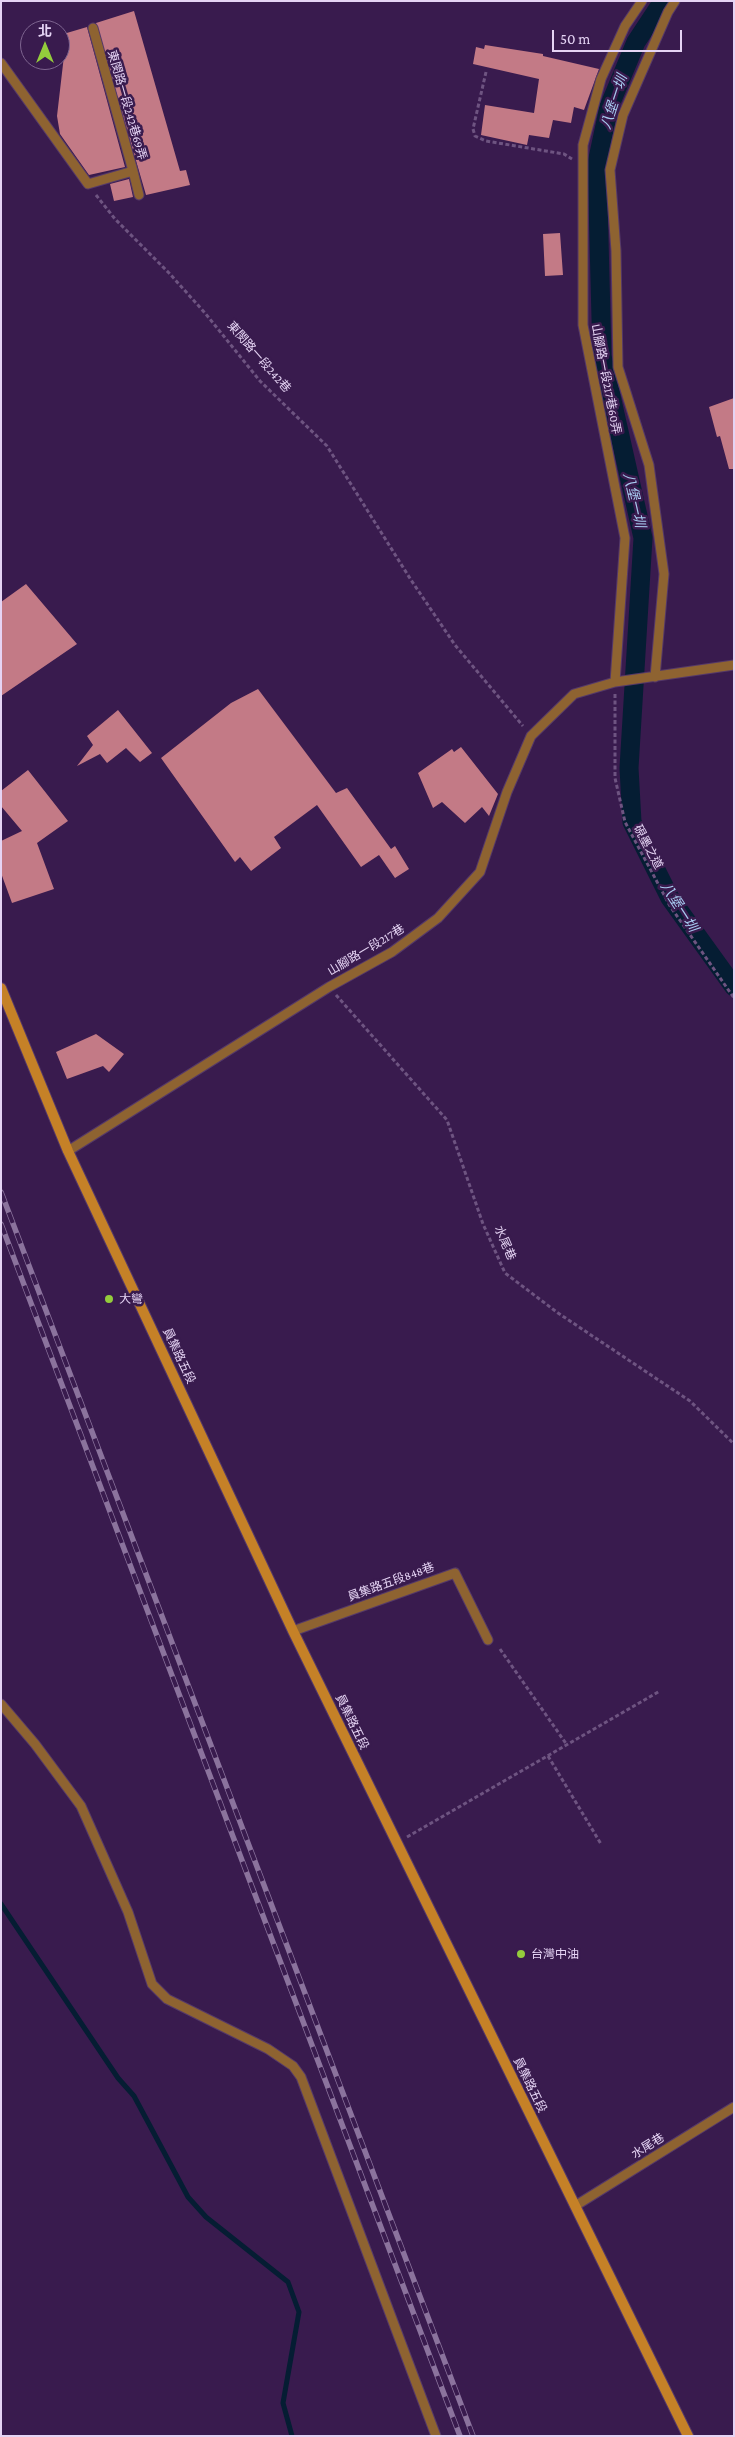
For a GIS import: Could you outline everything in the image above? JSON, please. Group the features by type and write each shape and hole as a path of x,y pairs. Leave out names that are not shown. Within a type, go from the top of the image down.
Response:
{"main road":[{"name":"員集路五段","path":"1,988 68,1151 293,1631 688,2436"}],"lane":[{"name":"山腳路一段217巷60弄","path":"615,682 625,538 583,325 583,145 601,79 626,26 642,1"},
{"path":"675,1 668,12 623,115 610,170 616,251 618,367 648,464 664,574 655,676 734,665"},
{"name":"東閔路一段242巷69弄","path":"88,184 133,171 92,28"},
{"path":"1,63 88,184"},
{"path":"133,171 139,195"},
{"name":"山腳路一段217巷","path":"68,1151 329,987 392,952 438,918 480,872 507,792 531,736 574,694 615,682 655,676"},
{"name":"員集路五段848巷","path":"293,1631 454,1573 488,1640"},
{"path":"1,1704 35,1744 81,1806 128,1912 152,1984 167,1999 268,2049 293,2066 300,2077 436,2436"},
{"name":"水尾巷","path":"575,2206 734,2107"}],"path":[{"path":"486,72 473,129 476,136 486,141 564,154 583,166"},
{"name":"東閔路一段242巷","path":"88,184 114,219 169,273 205,313 260,380 327,446 411,580 455,645 531,736"},
{"name":"硯墨之道","path":"615,682 615,778 626,822 670,906 734,998"},
{"name":"水尾巷","path":"329,987 447,1120 483,1224 504,1274 558,1313 690,1401 734,1444"},
{"path":"500,1649 567,1745"},
{"path":"397,1842 660,1691"},
{"path":"548,1756 601,1844"}],"building":[{"path":"134,11 180,171 186,170 190,185 146,195 96,23"},
{"path":"87,27 125,167 89,175 60,134 57,116 62,70 70,70 70,32"},
{"path":"485,45 543,54 543,56 599,69 584,110 574,107 571,123 553,120 549,138 529,135 527,145 481,135 485,105 534,113 539,79 473,64 476,47 484,49"},
{"path":"129,179 133,197 114,201 110,184"},
{"path":"560,233 563,275 545,276 543,234"},
{"path":"734,398 734,469 729,469 720,436 717,437 709,407"},
{"path":"26,584 77,644 1,696 1,602"},
{"path":"258,689 336,793 347,788 391,849 395,846 409,869 395,878 379,855 361,867 317,805 274,837 281,848 251,871 240,857 235,862 161,758 231,703"},
{"path":"118,710 152,753 140,762 126,748 107,763 100,754 77,766 93,745 87,736"},
{"path":"461,747 498,794 489,816 482,807 465,823 442,802 433,808 418,773 452,749 454,752"},
{"path":"28,770 68,821 37,843 54,889 12,903 1,873 1,841 22,831 1,806 1,791"},
{"path":"96,1034 124,1054 109,1072 103,1066 67,1079 56,1052"}],"waterway":[{"name":"八堡一圳","path":"663,1 636,42 609,107 597,163 602,356 643,538 629,768 632,822 670,898 734,987"},
{"path":"1,1904 118,2078 134,2096 188,2197 206,2217 288,2282 299,2312 283,2403 292,2436"}],"railway":[{"path":"1,1192 473,2436"},
{"path":"1,1224 460,2436"}],"place":[{"name":"大彎","path":"109,1299"},
{"name":"台灣中油","path":"521,1954"}]}
